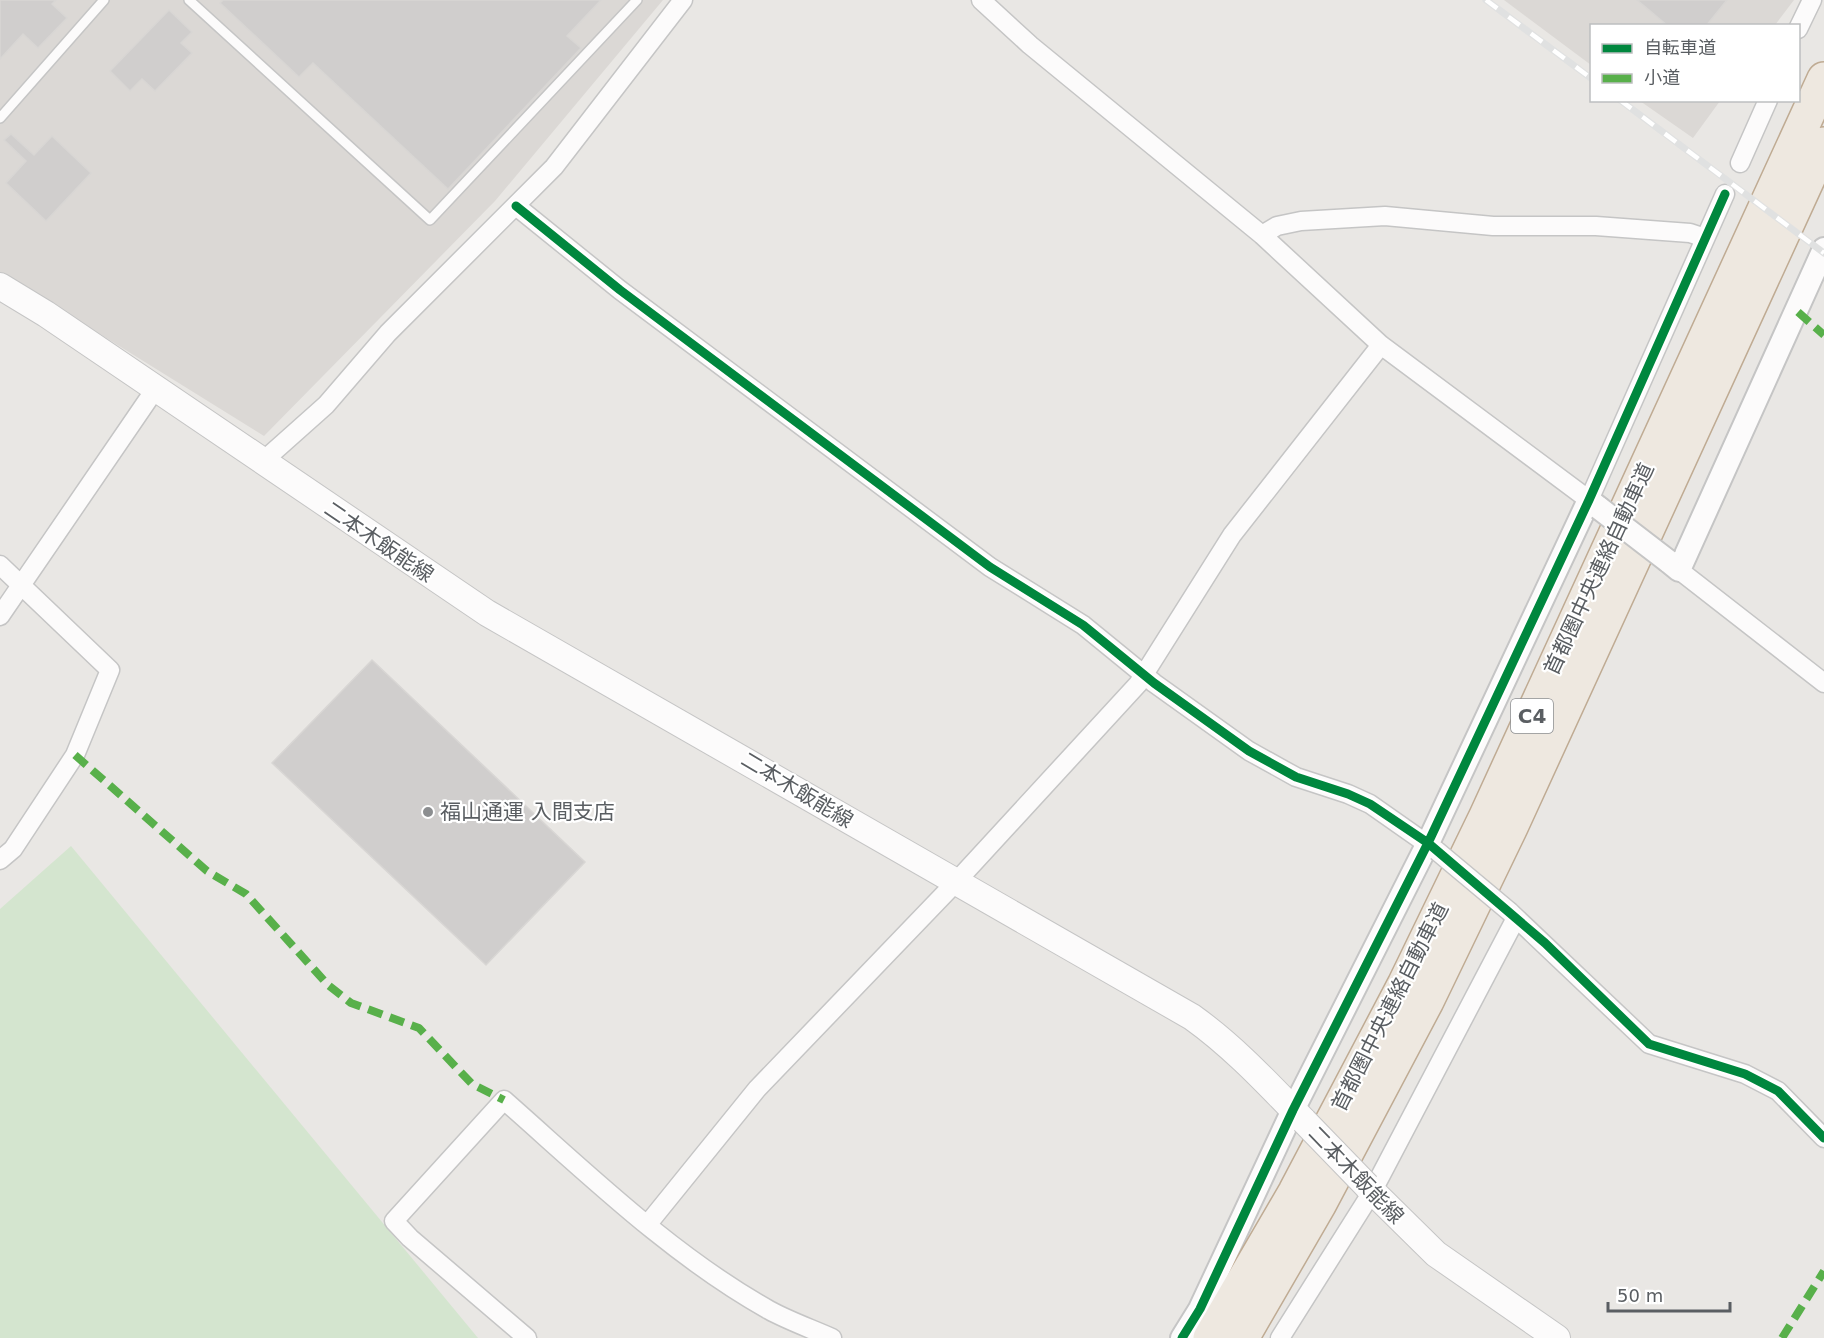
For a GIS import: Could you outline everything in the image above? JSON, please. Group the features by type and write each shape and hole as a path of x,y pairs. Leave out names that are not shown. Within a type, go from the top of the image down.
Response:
{"highway":[{"name":"首都圏中央連絡自動車道","path":"1210,1338 1295,1192 1404,985 1486,816 1824,79"},
{"name":"首都圏中央連絡自動車道","path":"1242,1338 1319,1205 1511,827 1824,144"}],"main road":[{"name":"二本木飯能線","path":"0,286 46,314 487,613 732,751 955,884 1192,1017 1238,1054 1436,1254 1557,1338"}],"street":[{"path":"262,462 326,405 388,333 561,158 683,0"},
{"path":"981,0 1029,45 1262,235 1382,345 1674,565 1824,683"},
{"path":"1800,25 1812,0"},
{"path":"1740,163 1766,102"},
{"path":"1182,1338 1214,1280 1433,847 1594,504 1725,194"},
{"path":"516,206 620,290 990,567 1083,625 1154,683 1272,766 1370,804 1433,847 1545,943 1649,1044 1745,1074 1778,1091 1824,1138"},
{"path":"1262,235 1277,226 1301,221 1385,216 1493,226 1596,226 1690,233 1705,238"},
{"path":"1674,565 1824,249"},
{"path":"647,1225 757,1089 955,884 1107,718 1144,673 1232,535 1382,345"},
{"path":"0,616 156,388"},
{"path":"0,565 110,670 75,755 13,849 0,860"},
{"path":"1280,1338 1370,1189 1512,916"},
{"path":"527,1338 410,1238 394,1221 504,1100 647,1225 728,1285 771,1311 832,1338"}],"lane":[{"path":"0,118 104,0"},
{"path":"189,0 430,220 637,0"}],"shaded area":[{"path":"0,0 663,0 495,201 264,436 0,272"},
{"path":"1504,0 1794,0 1776,24 1590,24 1590,64"},
{"path":"1641,102 1719,102 1693,138"}],"green space":[{"path":"71,846 478,1338 0,1338 0,909"}],"building":[{"path":"0,0 56,0 52,4 67,18 38,48 23,34 0,59"},
{"path":"223,0 601,0 567,36 581,48 448,189 313,63 299,77 220,3"},
{"path":"1637,0 1727,0 1708,24 1666,24"},
{"path":"169,10 192,32 181,43 192,53 155,91 142,79 130,91 110,71"},
{"path":"11,134 34,155 52,136 91,173 46,221 6,183 26,161 4,140"},
{"name":"福山通運 入間支店","path":"372,660 585,862 486,965 272,763"}],"railway":[{"path":"1486,0 1590,78"},
{"path":"1623,102 1824,253"}],"marked path":[{"path":"1798,312 1824,335"},
{"path":"75,755 207,871 246,894 328,985 351,1003 419,1028 472,1084 504,1100"},
{"path":"1782,1338 1824,1271"}],"cycle path":[{"path":"1182,1338 1200,1309 1293,1110 1428,843 1589,500 1725,194"},
{"path":"516,206 620,290 990,567 1083,625 1154,683 1249,751 1296,777 1348,794 1370,804 1428,843 1545,943 1649,1044 1745,1074 1778,1091 1824,1138"}],"place":[{"name":"福山通運 入間支店","path":"428,812"}]}
